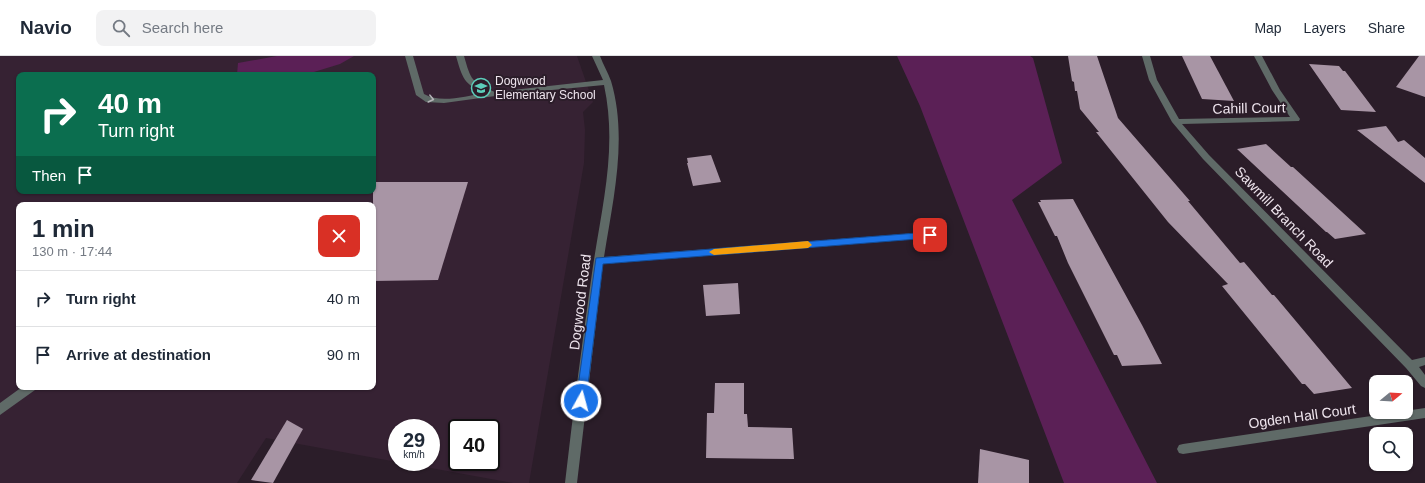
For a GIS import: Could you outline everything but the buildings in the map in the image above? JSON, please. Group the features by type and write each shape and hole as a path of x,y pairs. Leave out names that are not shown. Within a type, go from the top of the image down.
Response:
{"street":[{"path":"409,56 420,95 429,100 444,101 607,82"},
{"path":"460,56 467,80 474,86 494,94"},
{"name":"Dogwood Road","path":"571,483 599,261 612,174 614,144 612,106 607,82 596,56"},
{"name":"Sawmill Branch Road","path":"1146,56 1153,80 1176,122 1206,157 1410,365 1425,384"},
{"name":"Cahill Court","path":"1176,122 1296,120 1276,90 1258,56"},
{"path":"599,261 930,235"},
{"path":"1410,365 1425,361"},
{"path":"0,410 27,390"},
{"name":"Ogden Hall Court","path":"1184,449 1425,414"}],"shaded area":[{"path":"0,56 577,56 593,102 583,112 585,130 584,163 529,483 513,483 440,470 440,419 388,419 388,460 266,438 237,483 0,483"},
{"path":"277,56 354,56 340,64 314,72 237,72 238,63"},
{"path":"897,56 1030,56 1033,58 1062,163 1012,200 1157,483 1064,483 920,106"}],"slow traffic":[{"path":"714,252 808,245"}],"place":[{"name":"Dogwood Elementary School","path":"481,88"}],"route":[{"path":"581,401 599,261 930,235"}]}
